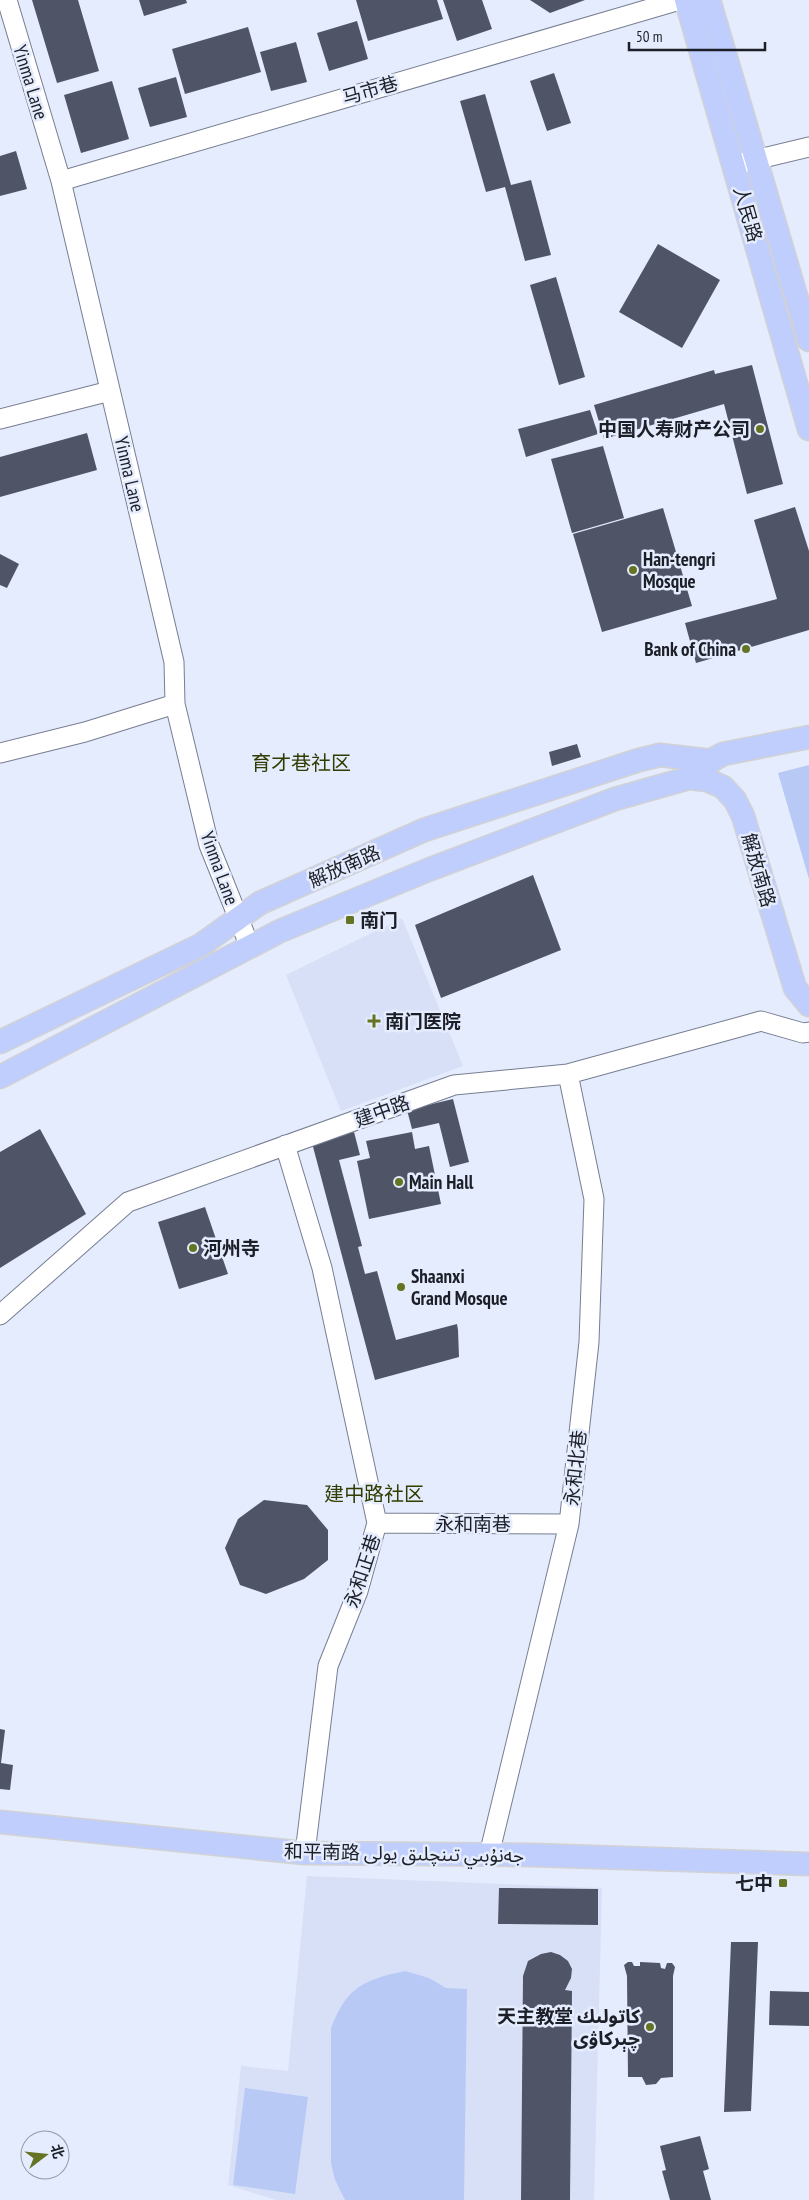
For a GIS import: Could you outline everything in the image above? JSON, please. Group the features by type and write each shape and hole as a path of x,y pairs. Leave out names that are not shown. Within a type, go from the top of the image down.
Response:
{"main road":[{"name":"人民路","path":"686,0 809,340"},
{"name":"人民路","path":"708,0 744,163 809,429"},
{"name":"解放南路","path":"672,783 723,754 809,737"},
{"name":"解放南路","path":"0,1042 201,944 260,903 431,828 639,760 660,755 712,760"},
{"path":"712,760 731,784 743,816"},
{"name":"解放南路","path":"0,1077 280,931 428,870 615,799 689,778 706,780 723,787 735,800 743,816 785,961 795,988 809,1005"},
{"name":"和平南路 جەنۇبىي تىنچلىق يولى","path":"0,1822 305,1853 489,1855 809,1864"}],"street":[{"name":"Yinma Lane","path":"7,0 8,38 60,181 174,662 175,704 209,845 250,947"},
{"name":"马市巷","path":"60,181 680,0"},
{"path":"744,163 809,147"},
{"path":"0,419 110,391"},
{"path":"0,753 84,732 175,704"},
{"name":"建中路","path":"0,1315 128,1202 454,1085 568,1074 760,1021 803,1033 809,1032"},
{"name":"永和北巷","path":"489,1855 569,1524 589,1342 594,1199 568,1074"},
{"name":"永和正巷","path":"285,1146 322,1268 377,1523 358,1591 328,1666 305,1853"},
{"name":"永和南巷","path":"377,1523 569,1524"}],"shaded area":[{"path":"809,765 809,879 778,773"},
{"name":"南门医院","path":"402,918 463,1066 341,1111 286,975"},
{"path":"307,1876 602,1888 594,2200 276,2200 228,2185 241,2066 288,2071"},
{"path":"405,1971 429,1978 446,1988 467,1989 464,2200 345,2200 335,2180 331,2163 331,2028 343,2003 358,1987 378,1978"},
{"path":"245,2088 308,2097 295,2194 233,2185"}],"building":[{"path":"32,0 78,0 99,71 57,83"},
{"path":"139,0 186,0 187,3 144,16"},
{"path":"356,0 437,0 443,19 368,41"},
{"path":"443,0 482,0 492,29 457,41"},
{"path":"530,0 585,0 550,13"},
{"path":"357,21 368,59 329,71 317,33"},
{"path":"248,27 261,72 185,94 172,49"},
{"path":"296,42 307,82 271,91 260,52"},
{"path":"554,73 571,123 547,131 530,81"},
{"path":"176,77 187,117 150,127 138,88"},
{"path":"112,81 129,139 81,153 64,95"},
{"path":"485,94 511,185 531,180 551,255 525,261 505,187 486,192 460,101"},
{"path":"16,151 27,189 0,196 0,156"},
{"path":"658,244 720,280 682,348 619,312"},
{"path":"556,277 585,377 559,385 530,285"},
{"path":"752,365 783,484 747,494 724,404 604,439 594,405 714,370 715,374"},
{"path":"590,410 598,434 526,457 518,429"},
{"path":"87,433 97,470 0,497 0,457"},
{"path":"603,446 624,518 572,533 551,459"},
{"path":"795,507 809,551 809,630 696,663 685,623 777,599 754,520"},
{"name":"Han-tengri Mosque","path":"663,508 692,606 602,632 573,534"},
{"path":"0,554 19,564 7,588 0,585"},
{"path":"577,744 581,757 552,766 549,752"},
{"path":"533,875 561,950 441,998 415,925"},
{"path":"453,1099 469,1162 450,1167 439,1123 412,1129 407,1110"},
{"path":"40,1129 86,1214 0,1268 0,1152"},
{"path":"354,1132 360,1155 339,1160 362,1246 358,1247 365,1274 377,1271 396,1340 457,1324 458,1330 459,1357 375,1380 312,1143"},
{"name":"Main Hall","path":"412,1132 415,1149 429,1146 441,1204 369,1219 357,1161 370,1158 366,1141"},
{"name":"河州寺","path":"205,1207 228,1274 179,1289 158,1222"},
{"path":"264,1500 307,1505 328,1530 328,1560 304,1579 266,1594 240,1585 225,1548 238,1519"},
{"path":"0,1729 5,1730 1,1763 13,1765 10,1790 0,1789"},
{"path":"499,1888 598,1889 598,1925 498,1924"},
{"path":"731,1942 758,1942 751,2111 724,2112"},
{"path":"551,1952 560,1955 568,1961 572,1969 571,1978 565,1990 572,1991 570,2200 521,2200 523,1976 528,1961 541,1954"},
{"name":"天主教堂 كاتولىك چېركاۋى","path":"632,1962 634,1966 640,1966 640,1962 660,1963 661,1968 665,1969 667,1963 672,1963 675,1967 673,1976 673,2077 661,2078 656,2084 646,2085 642,2077 628,2077 627,1976 624,1965"},
{"path":"770,1991 809,1992 809,2026 769,2025"},
{"path":"700,2136 709,2169 703,2171 711,2200 670,2200 662,2171 666,2170 660,2146"}],"place":[{"name":"中国人寿财产公司","path":"760,429"},
{"name":"Han-tengri Mosque","path":"633,570"},
{"name":"Bank of China","path":"746,649"},
{"name":"南门","path":"350,920"},
{"name":"南门医院","path":"374,1021"},
{"name":"Main Hall","path":"399,1182"},
{"name":"河州寺","path":"193,1248"},
{"name":"Shaanxi Grand Mosque","path":"401,1287"},
{"name":"七中","path":"783,1883"},
{"name":"天主教堂 كاتولىك چېركاۋى","path":"650,2027"}],"district":[{"name":"育才巷社区","path":"301,763"},
{"name":"建中路社区","path":"374,1494"}]}
